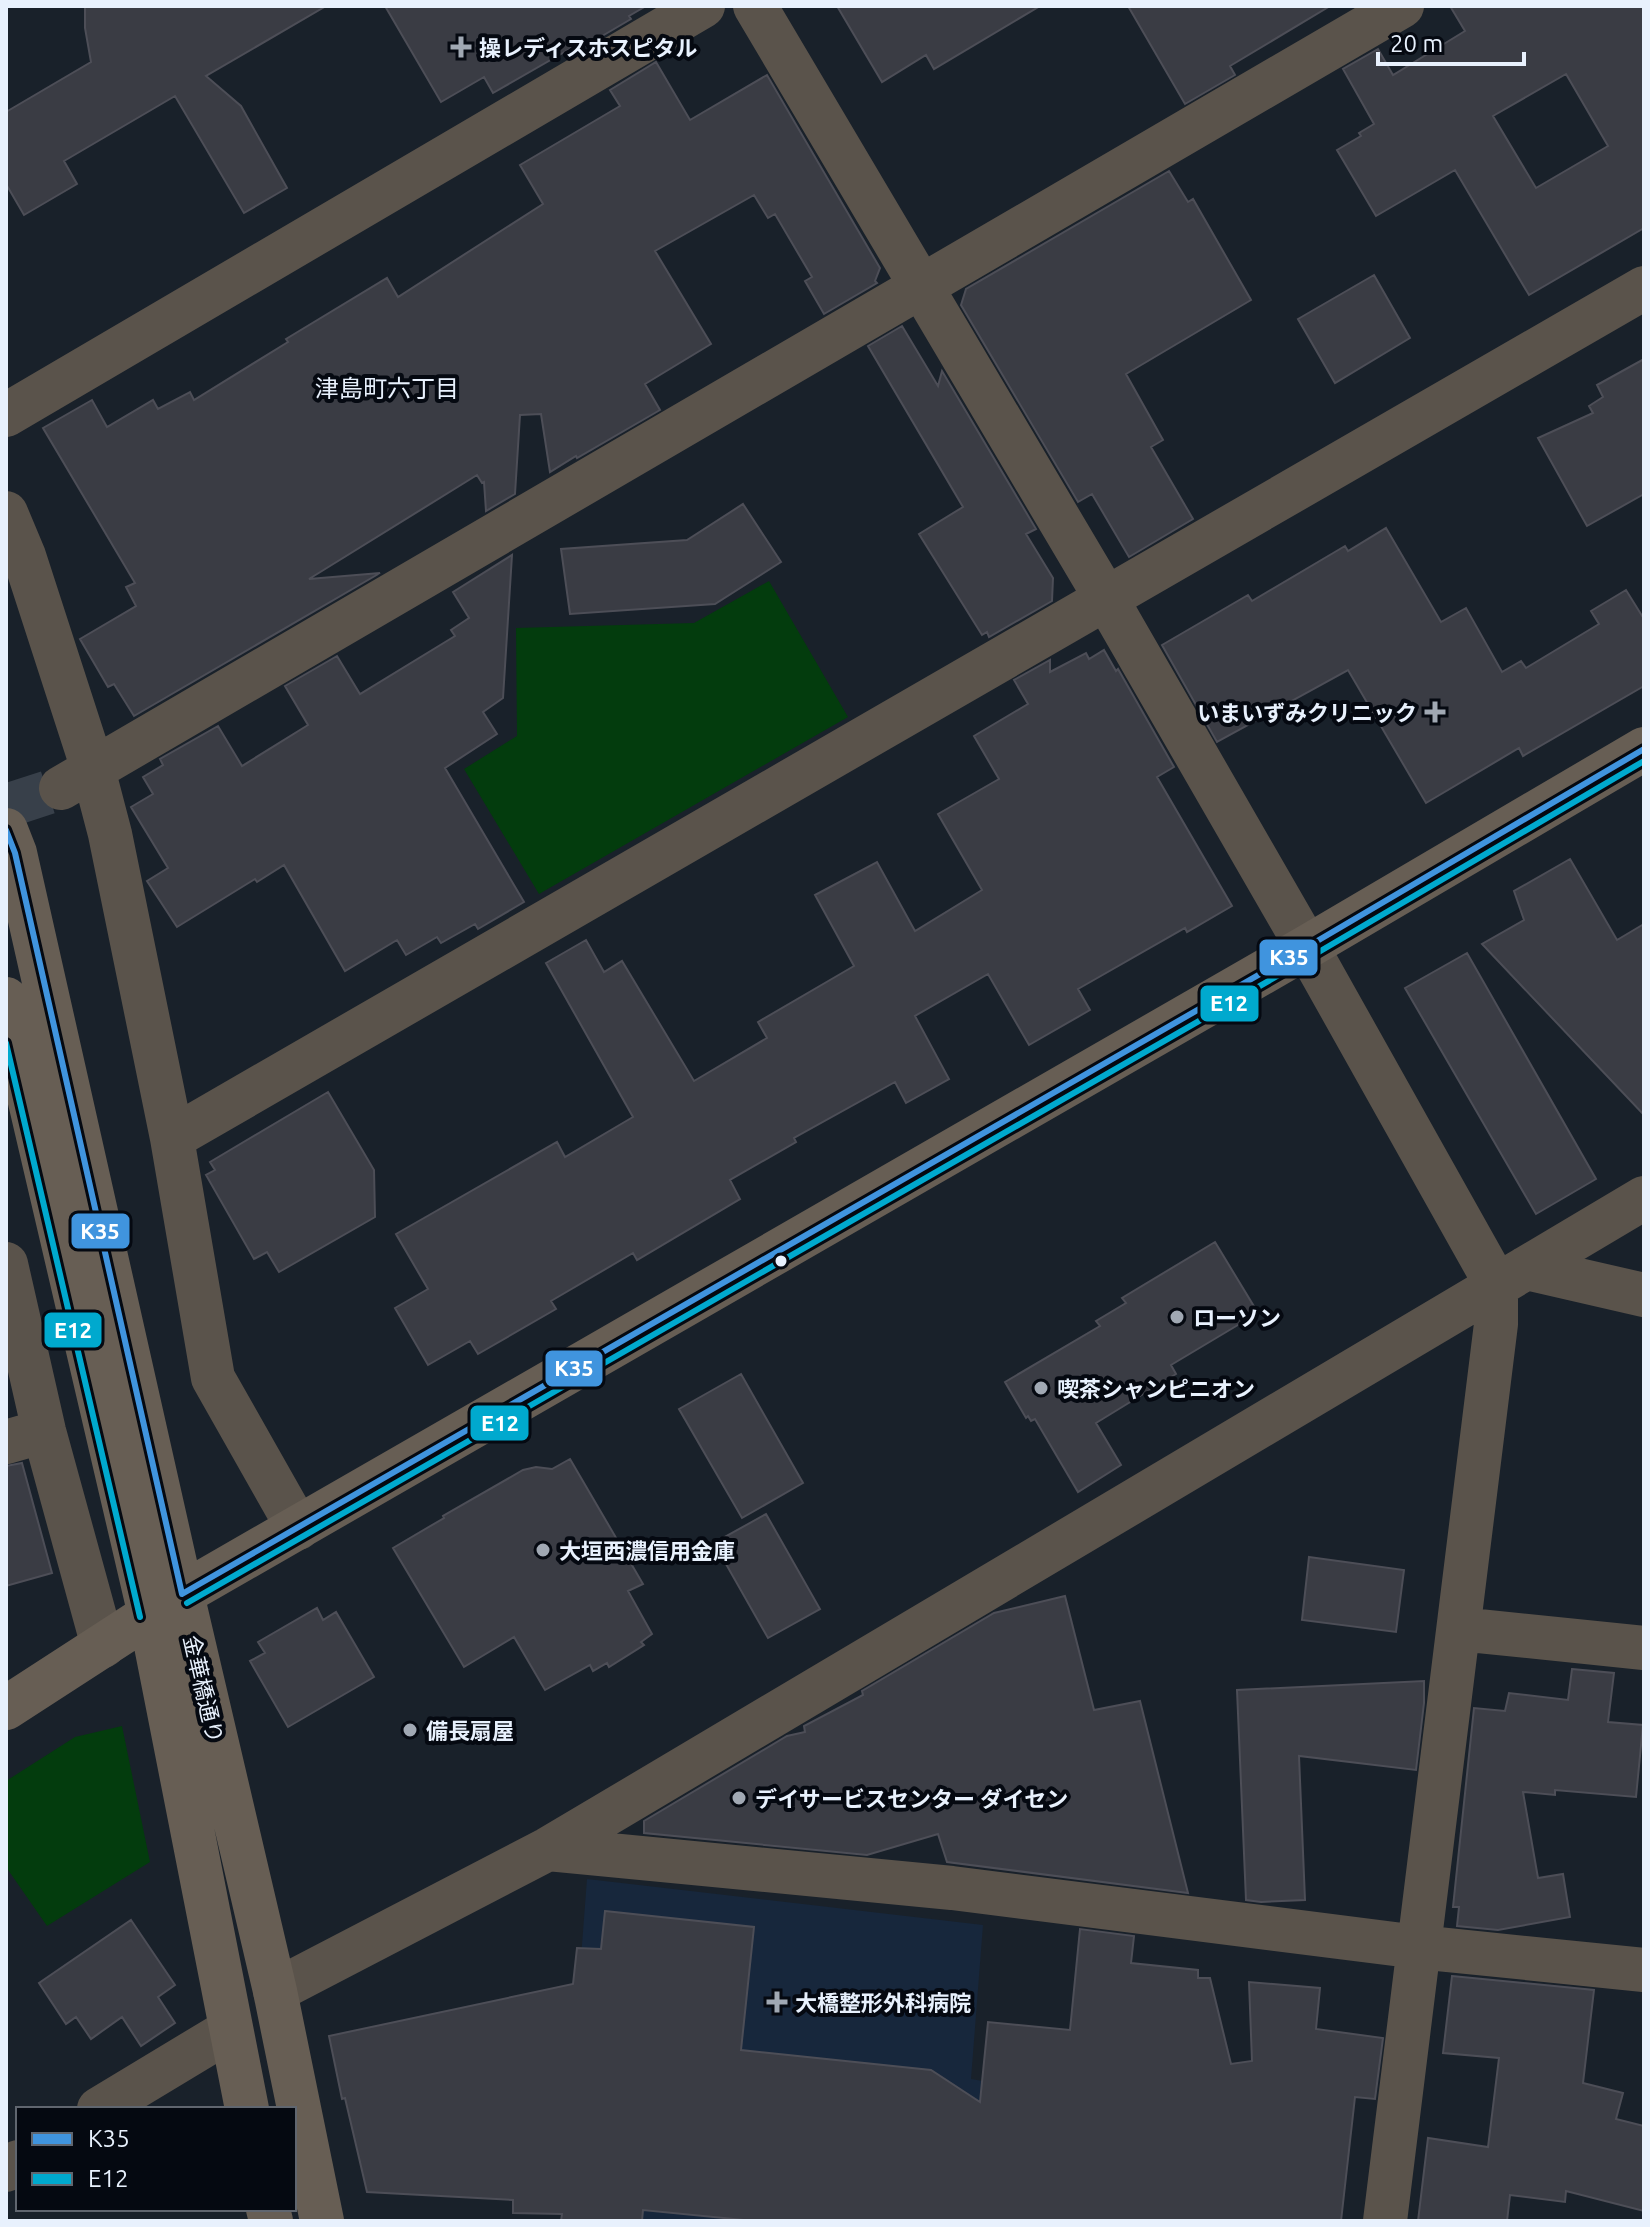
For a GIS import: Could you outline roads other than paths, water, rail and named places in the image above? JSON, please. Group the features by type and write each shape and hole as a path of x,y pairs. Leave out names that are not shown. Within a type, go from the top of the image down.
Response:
{"street":[{"path":"6,415 703,6"},
{"path":"755,6 1107,600 1307,947 1511,1276 1496,1324 1385,2221"},
{"path":"77,778 1402,6"},
{"path":"172,1138 1644,288"},
{"path":"6,513 24,556 77,778 110,834 172,1138 213,1378 298,1528"},
{"path":"6,1708 166,1605 1307,947 1644,749"},
{"name":"金華橋通り","path":"6,830 18,869 166,1605 230,2030 247,2107"},
{"name":"金華橋通り","path":"6,999 166,1605 275,1991 324,2221"},
{"path":"275,1991 548,1849 1644,1198"},
{"path":"6,1264 25,1437 103,1646"},
{"path":"1511,1276 1644,1295"},
{"path":"1459,1629 1644,1648"},
{"path":"548,1849 952,1888 1418,1947 1644,1970"},
{"path":"102,2107 230,2030"}],"tunnel":[{"path":"6,806 61,788"}],"place":[{"name":"操レディスホスピタル","path":"461,47"},
{"name":"いまいずみクリニック","path":"1435,712"},
{"name":"ローソン","path":"1177,1317"},
{"name":"喫茶シャンピニオン","path":"1041,1388"},
{"name":"大垣西濃信用金庫","path":"543,1550"},
{"name":"備長扇屋","path":"410,1730"},
{"name":"デイサービスセンター ダイセン","path":"739,1798"},
{"name":"大橋整形外科病院","path":"777,2002"}],"district":[{"name":"津島町六丁目","path":"387,388"}]}
